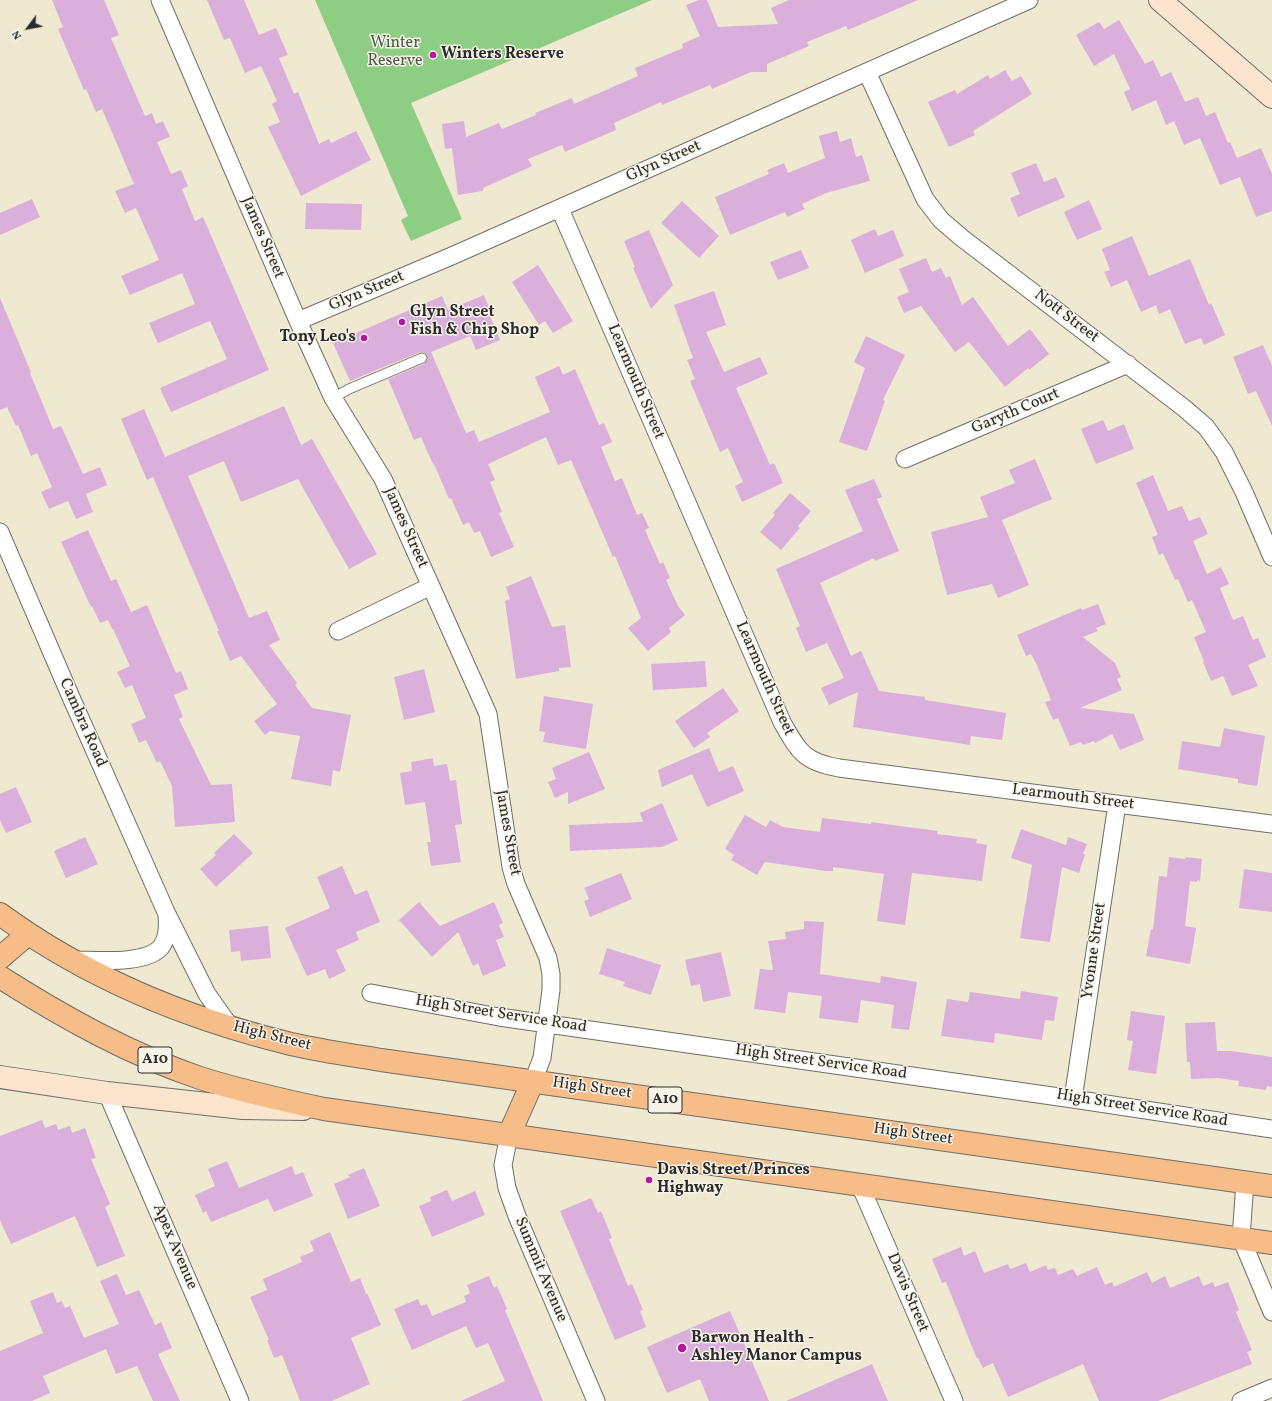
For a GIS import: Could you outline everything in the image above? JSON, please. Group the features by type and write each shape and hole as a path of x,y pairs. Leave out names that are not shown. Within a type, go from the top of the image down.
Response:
{"highway":[{"name":"A10","path":"0,914 25,932"},
{"name":"High Street","path":"25,932 72,960 156,1000 231,1028 293,1044 381,1060 1272,1186"},
{"path":"0,939 25,932"},
{"path":"0,958 25,932"},
{"name":"A10","path":"0,977 76,1022 138,1053 169,1066 237,1089 324,1109 1272,1243"},
{"path":"509,1134 533,1081"}],"street":[{"name":"James Street","path":"160,0 298,321 333,398 383,479 488,714 511,866 516,884 550,966 551,990 542,1058 533,1081"},
{"name":"Glyn Street","path":"298,321 560,209 1029,0"},
{"path":"1160,0 1272,97"},
{"name":"Nott Street","path":"867,72 926,199 941,220 962,238 1128,364 1206,426 1224,452 1244,492 1272,557"},
{"name":"Learmouth Street","path":"560,209 782,722 796,746 807,758 822,765 839,768 1272,824"},
{"name":"Garyth Court","path":"905,459 1128,364"},
{"name":"Cambra Road","path":"0,532 166,912 207,994 231,1028"},
{"path":"338,631 431,586"},
{"name":"Yvonne Street","path":"1073,1099 1117,804"},
{"name":"Cambra Road","path":"72,960 108,961 141,958 152,954 160,949 166,938 166,912"},
{"name":"High Street Service Road","path":"371,993 499,1017 1272,1129"},
{"path":"0,1076 107,1093 244,1108 324,1109"},
{"name":"Apex Avenue","path":"107,1093 240,1401"},
{"name":"Summit Avenue","path":"509,1134 503,1165 509,1194 596,1401"},
{"path":"1244,1182 1240,1238 1272,1312"},
{"name":"Davis Street","path":"860,1185 954,1401"},
{"path":"1241,1401 1272,1388"}],"lane":[{"path":"333,398 349,389 422,358"}],"green space":[{"name":"Winter Reserve","path":"315,0 652,0 411,103 462,219 411,241 401,220 408,216"}],"building":[{"path":"52,0 104,0 119,35 111,38 145,116 152,113 156,124 163,121 170,137 157,142 171,174 181,170 188,186 182,189 195,221 203,217 269,370 171,412 160,388 227,359 210,321 158,343 149,323 195,304 182,273 130,295 121,276 159,260 136,208 125,213 115,191 134,184 102,109 96,112 86,89 84,90 58,29 63,27"},
{"path":"207,0 244,0 259,35 276,28 288,55 279,58 294,94 298,92 319,144 329,139 331,143 356,131 371,160 301,196 268,127 280,122 272,104 277,101 261,66 245,73 230,38 224,40"},
{"path":"699,0 707,0 718,27 778,24 771,8 789,0 918,0 848,30 846,26 807,42 809,46 767,64 767,72 751,72 712,89 710,85 662,105 661,102 614,123 616,130 565,152 562,145 528,159 532,166 483,188 483,191 458,195 452,148 445,149 442,124 464,121 466,137 499,123 502,129 536,115 535,113 572,98 574,104 638,76 635,68 683,48 682,44 700,36 686,5"},
{"path":"1119,20 1145,64 1153,60 1161,77 1171,72 1185,102 1198,97 1206,116 1215,112 1228,143 1230,142 1237,158 1261,148 1272,174 1272,211 1256,217 1240,177 1220,185 1200,138 1184,145 1174,121 1166,125 1156,100 1132,111 1124,92 1130,89 1114,54 1094,66 1076,35 1099,22 1104,29"},
{"path":"1005,70 1012,81 1021,76 1032,94 973,131 975,135 949,147 928,102 955,90 957,94 988,75 990,79"},
{"path":"837,131 840,142 851,138 856,157 862,155 870,181 826,193 802,204 805,209 787,217 785,212 730,235 715,197 769,174 767,170 784,163 788,173 825,158 819,136"},
{"path":"1036,163 1044,182 1056,177 1065,197 1018,217 1010,198 1020,194 1011,173"},
{"path":"32,199 40,217 0,235 0,213"},
{"path":"1089,200 1102,229 1077,240 1064,212"},
{"path":"682,201 719,236 699,258 661,223"},
{"path":"306,203 362,204 361,230 305,229"},
{"path":"875,229 878,236 893,230 904,256 865,273 851,240"},
{"path":"649,230 673,285 651,309 633,268 635,267 624,241"},
{"path":"1132,236 1149,276 1190,259 1209,305 1211,303 1225,335 1204,345 1201,338 1185,344 1170,309 1159,314 1156,305 1141,312 1127,280 1111,287 1104,272 1110,270 1102,249"},
{"path":"801,250 809,268 778,280 770,262"},
{"path":"926,258 932,272 941,268 946,278 950,276 962,305 973,297 1008,346 1030,329 1049,354 1029,370 1028,368 1005,387 969,342 955,352 921,306 904,313 897,297 909,292 899,269"},
{"path":"538,265 573,321 553,333 545,321 539,325 512,282"},
{"path":"714,291 726,325 706,332 724,372 760,357 768,374 736,388 770,465 774,463 783,483 742,502 735,486 743,482 728,448 720,452 690,381 695,379 687,360 693,358 674,305"},
{"path":"484,295 492,315 490,316 500,340 476,350 470,336 431,352 466,433 474,430 479,442 550,412 535,377 559,366 563,375 575,369 599,425 604,423 612,442 601,447 615,481 622,478 637,515 642,513 649,528 645,530 660,564 663,562 670,578 666,580 678,606 685,615 669,628 671,632 648,651 628,628 641,618 615,556 613,557 571,460 558,465 546,437 488,464 495,480 490,482 502,512 499,513 514,547 491,557 480,531 474,533 469,522 463,525 451,498 449,499 421,437 414,440 388,379 424,364 428,359 427,355 420,352 350,381 333,343 442,296 448,310"},
{"path":"0,298 53,429 61,426 83,474 100,467 107,485 86,494 93,512 76,519 68,501 49,509 41,492 52,487 37,453 31,456 18,425 16,426 7,407 0,410"},
{"path":"866,336 905,355 883,400 885,401 867,451 839,442 865,368 854,362"},
{"path":"1263,345 1272,366 1272,426 1256,391 1248,394 1233,357"},
{"path":"284,406 301,445 312,439 377,554 349,569 298,479 241,502 224,461 188,476 249,618 267,611 280,640 269,645 297,683 295,685 312,708 351,715 340,772 333,770 331,786 291,779 300,736 270,731 265,735 254,721 277,704 241,656 230,661 217,631 219,631 153,477 147,480 121,419 144,409 165,457"},
{"path":"1103,420 1108,431 1124,424 1134,449 1096,464 1081,429"},
{"path":"1035,459 1052,499 1002,520 1029,585 998,598 992,584 947,595 931,532 988,517 980,497 1015,483 1009,470"},
{"path":"1153,475 1168,511 1182,506 1189,521 1200,517 1208,534 1193,541 1207,574 1221,567 1229,584 1220,588 1233,620 1243,616 1253,640 1258,638 1266,657 1248,665 1258,686 1232,696 1223,676 1211,681 1194,637 1206,632 1192,600 1188,602 1178,579 1175,580 1163,553 1159,555 1152,537 1158,535 1136,483"},
{"path":"874,479 882,497 877,499 899,551 875,561 874,558 820,583 851,656 861,651 879,691 925,697 925,700 1006,713 1002,740 971,736 970,745 853,727 858,692 829,705 821,688 844,678 827,643 806,652 796,628 800,626 776,569 863,531 845,490"},
{"path":"790,493 811,511 798,526 800,528 781,550 760,532 775,515 773,513"},
{"path":"88,530 111,581 116,579 131,612 147,605 176,673 181,671 188,689 174,695 183,717 179,719 211,785 232,784 235,822 175,827 172,786 160,761 157,763 146,740 139,743 131,724 146,718 132,685 125,688 117,672 130,666 108,620 100,623 92,606 91,607 61,542"},
{"path":"531,576 552,627 565,625 571,667 559,668 559,671 516,679 505,601 510,599 506,587"},
{"path":"1098,604 1106,624 1096,628 1098,631 1083,637 1115,663 1121,677 1117,679 1122,690 1080,708 1134,714 1144,740 1120,750 1112,734 1095,743 1094,741 1083,745 1081,742 1070,746 1058,718 1053,720 1045,702 1051,700 1037,665 1031,654 1026,656 1017,635 1081,608 1082,610"},
{"path":"705,661 707,687 653,690 651,664"},
{"path":"424,669 435,712 404,720 394,677"},
{"path":"723,688 739,711 707,733 710,737 694,748 675,721"},
{"path":"544,696 593,704 586,749 543,742 545,732 539,731"},
{"path":"1224,728 1265,736 1257,786 1238,783 1238,779 1178,769 1182,741 1220,747"},
{"path":"709,748 719,772 733,766 744,791 707,807 692,774 662,787 658,770"},
{"path":"589,752 605,789 568,804 568,792 555,798 548,782 556,779 552,768"},
{"path":"433,758 434,766 447,764 450,781 456,780 462,824 455,825 461,862 431,866 427,842 431,842 425,802 405,805 400,773 412,771 411,762"},
{"path":"16,787 32,822 6,833 0,820 0,794"},
{"path":"662,803 678,840 662,847 570,851 569,825 643,822 640,813"},
{"path":"745,815 766,827 770,820 783,827 820,832 822,818 871,824 871,822 938,831 937,834 977,839 976,843 987,845 982,881 912,873 905,925 877,921 884,874 833,867 833,871 826,871 765,862 757,875 731,860 734,855 725,849"},
{"path":"1021,829 1066,845 1068,837 1087,844 1079,873 1062,867 1050,942 1020,938 1032,865 1011,858"},
{"path":"234,834 253,853 216,887 200,869 216,855 214,853"},
{"path":"85,837 98,864 66,878 54,851"},
{"path":"1169,857 1202,859 1200,881 1190,881 1185,926 1196,928 1190,964 1146,956 1151,929 1153,930 1159,876 1167,877"},
{"path":"342,866 355,895 367,890 380,922 356,932 359,940 336,950 346,971 329,979 325,969 307,976 285,928 330,908 317,877"},
{"path":"1244,869 1272,873 1272,912 1239,908"},
{"path":"621,873 632,899 590,917 584,901 589,899 584,888"},
{"path":"419,902 440,926 494,902 503,923 499,925 504,937 496,940 506,966 483,976 478,963 473,966 458,932 432,957 399,920"},
{"path":"804,921 824,922 820,974 880,983 881,976 917,982 909,1030 891,1028 894,1005 861,1000 858,1023 819,1018 822,996 788,992 785,1013 754,1009 760,969 773,970 768,941 786,939 785,932 804,929"},
{"path":"268,926 271,958 241,961 240,951 231,952 229,930"},
{"path":"607,948 661,965 651,995 623,986 625,982 599,974"},
{"path":"721,952 731,996 703,1002 700,984 691,986 685,960"},
{"path":"1021,991 1058,997 1054,1021 1045,1020 1042,1040 995,1033 994,1043 941,1036 947,999 968,1002 970,992 1020,999"},
{"path":"1131,1011 1165,1016 1156,1074 1128,1070 1133,1041 1127,1040"},
{"path":"1215,1022 1217,1051 1231,1051 1272,1057 1272,1087 1267,1086 1266,1090 1238,1086 1239,1081 1218,1078 1191,1079 1190,1062 1187,1062 1185,1023"},
{"path":"42,1120 45,1128 56,1124 58,1130 70,1126 72,1133 85,1128 96,1158 91,1159 110,1204 105,1207 125,1256 97,1267 75,1216 11,1244 0,1220 0,1136"},
{"path":"227,1161 239,1188 292,1166 295,1175 303,1172 313,1196 274,1212 268,1199 211,1222 206,1211 203,1213 195,1195 215,1186 208,1169"},
{"path":"364,1168 380,1206 348,1219 334,1184 350,1177 348,1175"},
{"path":"447,1190 452,1201 475,1191 485,1215 432,1237 419,1206 431,1201 430,1197"},
{"path":"591,1198 598,1213 601,1211 612,1238 609,1239 628,1286 632,1284 643,1310 640,1311 646,1327 615,1340 560,1211"},
{"path":"330,1232 351,1282 360,1278 381,1325 351,1338 370,1384 332,1401 300,1401 282,1355 274,1358 267,1340 269,1340 250,1297 267,1290 263,1279 302,1262 300,1257 314,1251 310,1241"},
{"path":"961,1247 964,1256 975,1251 984,1273 1008,1264 1010,1269 1026,1263 1030,1272 1046,1265 1048,1270 1055,1268 1058,1275 1073,1269 1077,1276 1097,1267 1105,1285 1112,1282 1114,1287 1147,1272 1152,1283 1165,1276 1170,1288 1199,1276 1203,1286 1213,1282 1215,1287 1228,1282 1239,1310 1236,1312 1252,1350 1247,1352 1252,1364 1158,1401 1099,1401 1083,1364 1008,1397 993,1363 983,1368 978,1358 977,1359 946,1282 942,1283 932,1259"},
{"path":"117,1274 126,1295 139,1290 155,1325 161,1322 172,1348 158,1354 180,1401 153,1401 137,1366 116,1374 106,1349 43,1376 50,1393 32,1401 0,1401 0,1351 43,1333 30,1301 53,1292 57,1303 62,1301 65,1308 70,1306 84,1338 119,1324 100,1281"},
{"path":"489,1276 494,1288 497,1286 507,1309 505,1310 543,1401 461,1401 505,1381 488,1343 476,1348 466,1326 412,1350 394,1309 418,1299 421,1306 427,1304 432,1316 466,1302 464,1296 470,1293 467,1285"},
{"path":"730,1311 769,1401 709,1401 700,1379 667,1393 647,1347"},
{"path":"872,1364 888,1401 786,1401"}],"place":[{"name":"Winters Reserve","path":"433,55"},
{"name":"Glyn Street Fish & Chip Shop","path":"402,322"},
{"name":"Tony Leo's","path":"364,338"},
{"name":"Davis Street/Princes Highway","path":"649,1180"},
{"name":"Barwon Health - Ashley Manor Campus","path":"682,1348"}]}
